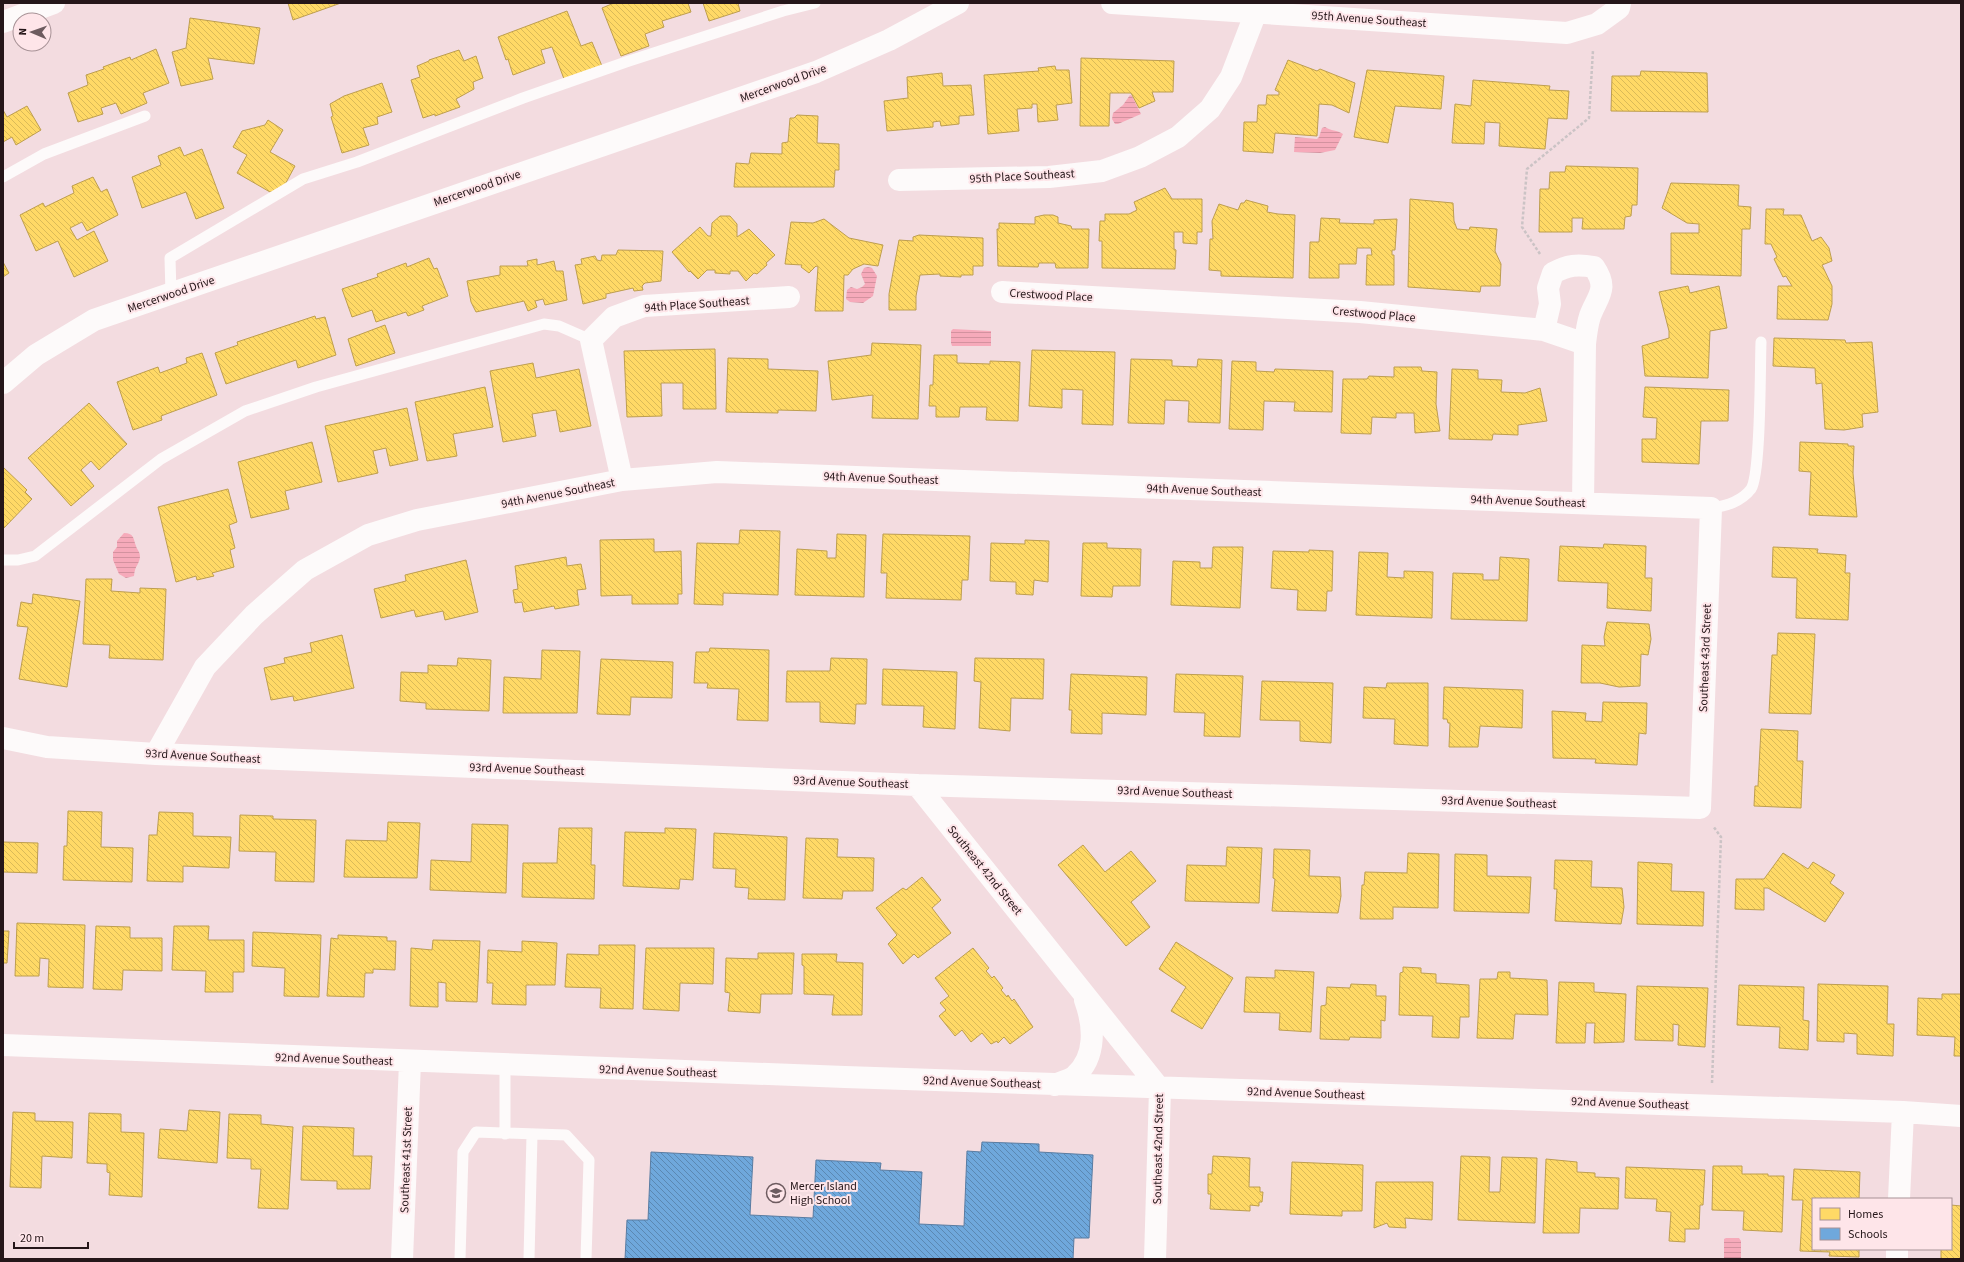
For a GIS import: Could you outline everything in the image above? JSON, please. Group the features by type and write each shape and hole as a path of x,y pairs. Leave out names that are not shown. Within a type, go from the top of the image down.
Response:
{"street":[{"path":"3,22 54,3"},
{"name":"95th Avenue Southeast","path":"1112,3 1567,33 1597,24 1619,6"},
{"name":"Mercerwood Drive","path":"3,383 36,355 94,320 816,72 889,40 945,6"},
{"name":"95th Place Southeast","path":"899,180 1048,177 1102,170 1140,157 1178,137 1210,109 1232,77 1256,12"},
{"path":"1544,330 1550,304 1548,288 1553,273 1565,266 1578,264 1594,267 1601,278 1601,293 1589,318 1585,344 1583,503"},
{"name":"Crestwood Place","path":"1002,292 1360,312 1544,330 1585,344"},
{"name":"94th Place Southeast","path":"591,340 614,317 644,306 790,297"},
{"path":"591,340 622,480"},
{"name":"94th Avenue Southeast","path":"156,754 205,667 254,615 305,570 368,535 417,520 622,480 717,472 1711,508"},
{"name":"Southeast 43rd Street","path":"1700,808 1711,508"},
{"name":"93rd Avenue Southeast","path":"3,738 47,747 156,754 917,785 1700,808"},
{"name":"Southeast 42nd Street","path":"917,785 1160,1089 1154,1259"},
{"name":"Southeast 42nd Street","path":"1055,1085 1074,1076 1086,1063 1092,1046 1092,1031 1089,1011 1083,993"},
{"name":"92nd Avenue Southeast","path":"3,1045 410,1062 1160,1089 1903,1112 1961,1116"},
{"name":"Southeast 41st Street","path":"402,1259 410,1062"},
{"path":"1899,1198 1903,1112"}],"lane":[{"path":"171,294 170,258 303,179 357,162 523,98 626,62 783,11 815,3"},
{"path":"3,177 44,154 145,116"},
{"path":"3,560 18,560 35,556 162,459 245,411 316,387 544,324 559,326 591,340"},
{"path":"1711,508 1729,505 1744,497 1752,487 1757,466 1761,342"},
{"path":"505,1065 505,1134"},
{"path":"460,1259 463,1152 476,1132 566,1135 589,1160 586,1259"},
{"path":"529,1259 532,1135"}],"path":[{"path":"1553,273 1522,227 1526,169 1589,118 1593,43 1590,26"},
{"path":"1700,808 1721,837 1711,1106"}],"shaded area":[{"path":"1130,95 1132,96 1141,114 1115,124 1112,119 1113,113 1123,105"},
{"path":"1325,127 1343,134 1335,150 1320,153 1294,152 1295,137 1317,139 1322,128"},
{"path":"864,268 872,268 877,276 873,296 863,303 850,302 846,299 847,290 851,287 857,289 865,284 861,274"},
{"path":"953,329 991,331 991,346 952,346 951,331"},
{"path":"124,533 133,536 136,547 140,553 139,562 134,576 126,578 119,574 113,560 113,552 117,547 117,541"},
{"path":"1739,1238 1741,1241 1741,1259 1724,1259 1724,1239"}],"building: Homes":[{"path":"288,3 341,3 293,20"},
{"path":"614,3 688,3 691,12 662,21 664,27 645,34 649,46 621,56 602,8"},
{"path":"703,3 738,3 740,11 709,21"},
{"path":"567,11 581,46 592,42 602,66 564,79 552,47 541,50 545,63 513,75 508,59 506,60 498,37"},
{"path":"190,18 260,28 254,64 208,58 213,79 181,86 172,52 186,48"},
{"path":"156,49 169,83 143,93 147,103 121,114 116,103 101,108 103,114 78,122 68,93 88,85 86,75 104,69 103,67 130,57 131,60"},
{"path":"459,50 464,61 476,56 483,78 473,82 474,89 456,99 460,107 435,116 435,114 423,118 411,80 420,77 417,66 429,60"},
{"path":"1081,58 1174,61 1173,92 1152,92 1155,101 1139,108 1131,93 1110,93 1109,126 1080,126"},
{"path":"1288,60 1317,71 1320,69 1355,83 1349,113 1332,105 1319,104 1317,136 1275,133 1273,153 1243,151 1244,122 1257,122 1258,105 1266,105 1267,95 1279,95 1279,92 1275,90"},
{"path":"1055,66 1056,70 1069,70 1072,103 1056,105 1058,120 1038,122 1037,104 1032,104 1032,108 1017,109 1019,131 988,134 984,75 1039,71 1038,68"},
{"path":"1367,70 1444,76 1441,109 1395,106 1388,143 1354,137"},
{"path":"1641,71 1707,73 1708,112 1611,111 1612,76 1640,76"},
{"path":"942,73 943,86 971,85 974,115 959,116 959,124 941,126 940,121 933,122 933,127 887,131 884,101 908,98 907,77"},
{"path":"1473,80 1550,86 1549,90 1569,91 1567,119 1548,118 1545,149 1499,146 1500,123 1485,122 1484,144 1452,143 1455,104 1471,106"},
{"path":"382,83 392,112 377,117 378,124 363,128 369,145 342,153 331,117 333,116 330,104 344,96"},
{"path":"27,106 41,130 16,145 12,137 3,142 3,110 7,117"},
{"path":"797,115 818,116 817,143 839,144 839,170 835,170 834,187 734,187 736,163 749,164 751,153 782,154 782,143 788,142 790,118 794,118"},
{"path":"268,120 283,130 270,152 295,166 282,190 270,192 237,173 247,155 233,147 242,131 265,125"},
{"path":"180,147 184,156 202,149 224,208 196,219 186,192 142,208 132,177 161,165 158,156"},
{"path":"1566,166 1638,168 1637,205 1632,205 1631,216 1625,217 1624,229 1582,229 1583,218 1572,218 1572,232 1539,232 1540,189 1549,189 1550,172 1565,172"},
{"path":"93,177 101,192 107,189 118,215 87,231 82,222 70,228 77,240 94,231 108,261 74,277 58,241 36,251 20,215 43,203 45,207 74,193 72,186"},
{"path":"1671,183 1739,185 1738,206 1751,207 1750,229 1742,229 1741,276 1671,274 1671,233 1699,233 1699,224 1687,223 1662,208"},
{"path":"1165,188 1172,199 1202,199 1202,232 1197,232 1197,244 1183,243 1183,232 1174,232 1174,249 1176,250 1175,269 1102,268 1102,241 1099,241 1100,221 1105,221 1105,214 1129,214 1137,210 1134,202"},
{"path":"1410,199 1453,203 1454,221 1457,229 1469,230 1470,227 1497,229 1495,251 1501,264 1500,286 1481,286 1480,292 1408,287"},
{"path":"1246,200 1268,206 1267,212 1295,215 1293,278 1221,276 1221,271 1209,270 1210,239 1213,239 1212,221 1219,204 1238,210 1241,203 1244,203"},
{"path":"1766,209 1784,209 1783,215 1801,215 1812,241 1821,237 1829,248 1832,261 1822,265 1832,286 1832,304 1828,320 1777,319 1778,286 1792,286 1786,276 1783,277 1774,259 1777,257 1771,244 1765,244"},
{"path":"1053,215 1058,217 1058,223 1071,226 1072,229 1089,229 1088,268 1056,268 1055,263 1039,263 1038,267 998,266 997,229 999,229 999,223 1035,224 1035,217"},
{"path":"720,216 730,216 737,224 737,237 749,229 775,255 757,274 754,273 746,281 738,271 730,271 730,274 715,273 715,270 707,270 698,279 690,271 689,272 672,252 700,227 708,236 711,236 712,223"},
{"path":"1321,218 1340,219 1339,223 1374,224 1374,220 1397,219 1395,250 1392,250 1392,255 1394,255 1394,285 1366,285 1367,255 1372,255 1371,248 1357,248 1356,264 1339,264 1339,278 1309,278 1310,242 1319,242"},
{"path":"824,219 849,238 883,245 878,266 864,264 853,269 848,275 844,275 843,311 815,311 818,267 816,266 809,273 801,267 802,265 785,264 791,222 813,223"},
{"path":"919,235 983,238 983,266 973,266 973,275 961,275 961,277 940,276 940,274 920,275 916,296 916,310 889,310 889,294 899,240 913,241 913,237"},
{"path":"618,250 663,251 661,281 645,283 642,286 643,290 634,291 633,288 606,294 606,298 583,304 575,265 582,264 581,259 595,256 597,260 601,261 602,255 616,255"},
{"path":"429,258 434,269 437,268 448,296 422,306 424,310 408,316 406,312 376,322 372,310 352,317 342,289 378,277 377,274 406,263 407,267"},
{"path":"537,259 537,265 554,261 556,271 563,271 567,300 545,305 543,299 535,301 537,307 528,311 524,301 476,312 471,302 467,281 500,275 500,266 528,266 527,261"},
{"path":"3,262 9,273 3,277"},
{"path":"1688,286 1690,293 1719,286 1727,328 1710,331 1708,378 1645,376 1642,346 1669,338 1669,331 1659,292"},
{"path":"315,316 316,319 325,317 336,355 298,368 296,360 226,384 215,353 238,345 237,342"},
{"path":"385,325 395,353 356,366 348,339"},
{"path":"1774,338 1845,340 1846,343 1872,342 1878,412 1862,414 1863,427 1844,430 1825,429 1822,383 1816,384 1815,368 1773,366"},
{"path":"872,343 921,345 918,419 872,418 873,395 832,400 828,361 871,355"},
{"path":"715,349 716,409 683,409 683,383 661,383 662,416 627,417 624,351"},
{"path":"1032,350 1115,352 1113,425 1082,424 1083,390 1062,389 1062,408 1029,406"},
{"path":"202,353 217,395 161,416 162,420 133,430 117,382 158,367 160,373 187,363 186,358"},
{"path":"934,355 957,355 957,363 990,364 990,361 1020,362 1018,421 986,420 987,407 960,407 959,417 936,417 936,406 929,406 930,385 933,385"},
{"path":"728,358 768,359 768,369 818,371 816,411 778,410 778,413 726,412"},
{"path":"1131,359 1172,360 1172,366 1197,367 1198,359 1222,360 1220,423 1188,422 1189,401 1165,400 1164,424 1128,423"},
{"path":"1232,361 1256,362 1256,371 1274,372 1275,369 1333,371 1332,412 1294,411 1295,402 1264,401 1263,430 1229,429"},
{"path":"533,363 536,378 579,369 591,426 560,432 556,410 532,414 536,436 503,442 490,371"},
{"path":"1394,367 1421,367 1422,371 1437,372 1436,404 1440,431 1415,433 1414,413 1396,413 1396,418 1372,417 1371,434 1341,433 1343,379 1367,379 1369,376 1394,377"},
{"path":"1452,369 1478,370 1478,379 1502,380 1501,392 1525,393 1540,388 1547,421 1518,425 1518,435 1493,434 1492,440 1449,439"},
{"path":"485,387 493,427 453,434 457,456 427,461 415,402"},
{"path":"1645,387 1729,390 1728,421 1701,421 1699,464 1642,462 1642,439 1656,439 1657,418 1643,417"},
{"path":"89,403 127,444 99,470 91,461 81,470 94,486 71,506 28,458"},
{"path":"407,408 418,460 390,466 386,448 373,451 378,473 338,482 325,426"},
{"path":"312,442 322,482 285,491 289,509 251,518 238,462"},
{"path":"1800,442 1848,444 1848,446 1854,446 1853,473 1857,517 1809,515 1811,472 1799,471"},
{"path":"3,467 27,490 25,492 32,499 3,529"},
{"path":"228,489 237,522 229,525 235,548 230,550 234,567 212,573 214,576 197,580 196,576 176,582 158,507"},
{"path":"740,530 780,531 778,595 723,593 723,605 694,604 697,543 739,544"},
{"path":"837,534 866,535 864,597 795,595 797,549 827,551 827,558 836,558"},
{"path":"883,534 970,536 968,580 962,580 961,600 886,598 887,573 881,573"},
{"path":"654,539 654,552 681,551 682,594 678,594 678,604 632,604 632,595 601,596 600,540"},
{"path":"1025,540 1049,541 1048,582 1034,580 1033,595 1016,594 1016,582 990,581 991,543 1025,544"},
{"path":"1083,543 1107,543 1107,548 1141,549 1140,586 1113,586 1112,597 1081,596"},
{"path":"1604,544 1646,546 1645,578 1652,578 1651,611 1607,608 1608,583 1558,581 1560,546 1603,548"},
{"path":"1213,547 1243,547 1240,608 1171,605 1173,561 1200,562 1200,568 1212,568"},
{"path":"1773,547 1818,549 1817,553 1846,555 1845,573 1850,573 1848,620 1796,618 1797,578 1772,577"},
{"path":"1309,550 1333,551 1332,591 1327,591 1326,611 1297,610 1298,590 1271,588 1273,551 1309,552"},
{"path":"1359,552 1388,553 1387,577 1404,578 1404,571 1433,572 1432,618 1356,615"},
{"path":"566,557 567,566 581,564 586,589 577,590 579,605 555,609 554,606 524,612 522,602 515,603 513,590 518,589 515,566"},
{"path":"1500,557 1529,559 1527,621 1451,619 1453,573 1483,574 1483,580 1499,580"},
{"path":"466,560 478,612 445,620 443,611 416,617 414,610 381,618 374,589 406,581 405,575"},
{"path":"86,579 112,579 111,591 140,593 140,588 166,589 163,660 109,658 110,645 83,644"},
{"path":"33,594 80,601 67,687 19,679 28,627 17,626 21,602 32,604"},
{"path":"1607,622 1649,624 1651,639 1648,655 1641,654 1640,686 1619,687 1600,683 1581,683 1582,645 1605,646 1604,637"},
{"path":"1778,633 1815,634 1811,714 1769,713 1772,655 1777,655"},
{"path":"342,635 354,688 294,701 293,696 271,700 264,668 285,663 284,658 312,652 310,643"},
{"path":"710,648 769,650 768,721 737,720 739,689 707,688 708,683 694,683 696,652 709,652"},
{"path":"542,650 580,651 577,713 503,713 504,677 541,679"},
{"path":"458,658 491,660 489,711 426,709 426,703 400,701 401,672 428,673 428,665 457,666"},
{"path":"831,658 867,659 866,704 856,704 855,724 820,722 820,702 786,702 787,671 830,671"},
{"path":"975,658 1044,659 1043,699 1011,698 1010,731 979,728 981,682 974,681"},
{"path":"601,659 673,662 672,698 631,697 630,715 597,714"},
{"path":"883,669 957,672 955,729 923,727 924,706 882,705"},
{"path":"1071,674 1147,677 1146,715 1102,713 1102,734 1071,733 1072,710 1069,710"},
{"path":"1176,674 1243,676 1240,737 1204,736 1205,713 1174,712"},
{"path":"1262,681 1333,683 1331,743 1300,741 1300,721 1260,720"},
{"path":"1387,683 1428,683 1428,746 1394,744 1395,719 1363,718 1364,687 1386,688"},
{"path":"1444,687 1523,690 1522,728 1480,726 1478,747 1449,747 1450,723 1448,723 1447,719 1443,719"},
{"path":"1603,702 1647,703 1646,734 1639,733 1637,765 1595,763 1596,759 1553,758 1552,711 1586,713 1585,721 1602,722"},
{"path":"1761,729 1798,731 1797,761 1803,761 1801,808 1754,806 1755,786 1758,786"},
{"path":"68,811 102,812 101,847 133,848 132,882 63,880 64,846 67,846"},
{"path":"159,812 193,813 193,836 231,837 229,868 183,866 183,882 147,881 149,835 157,835"},
{"path":"240,815 273,816 273,819 316,820 314,882 275,881 276,852 239,851"},
{"path":"388,822 420,823 417,878 344,877 346,840 387,841"},
{"path":"472,824 508,825 506,893 430,890 431,860 471,862"},
{"path":"559,828 592,828 591,865 595,865 594,899 522,897 523,863 557,863"},
{"path":"665,828 696,829 693,880 680,879 679,889 623,886 625,832 665,833"},
{"path":"714,833 787,837 785,900 748,899 749,888 735,887 736,869 713,868"},
{"path":"806,838 838,839 837,857 874,858 873,891 843,891 842,899 803,898"},
{"path":"3,842 38,843 37,873 3,872"},
{"path":"1083,845 1105,872 1131,851 1156,881 1131,902 1150,927 1126,946 1058,865"},
{"path":"1227,847 1262,848 1259,903 1185,901 1187,865 1226,866"},
{"path":"1274,849 1310,850 1309,876 1340,877 1341,896 1338,913 1272,911 1275,879 1273,878"},
{"path":"1408,853 1439,854 1438,908 1393,907 1393,919 1360,919 1362,885 1364,885 1365,872 1407,873"},
{"path":"1783,853 1808,869 1813,862 1835,875 1830,883 1844,893 1825,922 1768,888 1764,888 1764,910 1735,909 1736,879 1764,879"},
{"path":"1455,854 1487,855 1487,876 1531,877 1529,913 1454,911"},
{"path":"1555,860 1592,861 1591,887 1622,888 1624,907 1621,924 1555,921 1557,889 1554,889"},
{"path":"1638,862 1672,864 1671,891 1704,892 1703,926 1637,924"},
{"path":"922,877 941,900 932,908 951,933 918,958 914,954 903,964 888,944 897,935 876,908 903,888 906,890"},
{"path":"17,923 85,925 83,988 48,987 49,959 40,958 39,976 15,976"},
{"path":"96,926 130,927 130,938 162,938 162,971 123,970 122,990 93,989"},
{"path":"174,926 209,926 208,940 244,940 244,972 233,972 233,992 205,992 206,971 172,970"},
{"path":"3,931 9,931 7,963 3,963"},
{"path":"253,932 321,935 319,997 284,996 285,968 252,966"},
{"path":"338,935 387,937 387,941 396,941 395,970 373,969 373,973 365,973 364,997 327,996 331,938 338,939"},
{"path":"433,940 480,941 477,1002 446,1001 446,983 438,982 438,1007 410,1006 411,948 432,950"},
{"path":"522,941 557,943 555,985 526,985 526,1005 492,1004 493,983 487,983 488,950 522,952"},
{"path":"1176,942 1233,978 1202,1029 1171,1011 1186,987 1159,969"},
{"path":"599,945 635,945 633,1009 600,1008 601,988 565,987 567,954 599,955"},
{"path":"646,948 714,948 713,984 680,983 679,1011 643,1009"},
{"path":"973,948 989,968 986,971 992,978 994,976 1003,988 1001,990 1007,997 1008,995 1012,1001 1014,999 1033,1027 1010,1044 1004,1037 998,1043 997,1041 991,1044 982,1033 971,1042 962,1030 955,1036 939,1016 946,1010 940,1003 949,996 935,978"},
{"path":"758,953 794,953 792,994 761,994 760,1013 728,1011 730,993 725,992 726,958 758,959"},
{"path":"802,954 837,954 836,962 863,963 862,1015 832,1015 834,995 804,994 804,966 802,965"},
{"path":"1403,967 1421,968 1421,973 1436,974 1436,983 1469,985 1469,1017 1460,1017 1459,1038 1432,1037 1433,1016 1399,1015 1400,973 1403,972"},
{"path":"1275,970 1314,972 1311,1032 1279,1030 1280,1013 1244,1012 1246,977 1275,978"},
{"path":"1498,972 1510,972 1510,978 1547,980 1548,1015 1515,1014 1513,1039 1477,1038 1480,979 1497,979"},
{"path":"1559,982 1594,983 1594,992 1626,994 1624,1042 1594,1043 1595,1023 1586,1023 1585,1043 1556,1043"},
{"path":"1351,984 1376,985 1376,996 1386,996 1385,1021 1381,1020 1381,1038 1350,1037 1349,1040 1320,1039 1321,1006 1326,1005 1327,987 1350,988"},
{"path":"1818,984 1888,986 1887,1024 1894,1024 1893,1056 1857,1054 1857,1034 1844,1033 1844,1042 1817,1041"},
{"path":"1739,985 1804,987 1803,1020 1809,1021 1808,1050 1779,1048 1780,1027 1737,1025"},
{"path":"1637,986 1708,988 1705,1047 1678,1045 1679,1025 1673,1024 1673,1041 1635,1040"},
{"path":"1942,994 1961,994 1961,1056 1954,1056 1955,1037 1917,1035 1918,998 1942,999"},
{"path":"189,1110 220,1112 217,1163 158,1158 160,1129 187,1131"},
{"path":"13,1112 35,1113 35,1121 73,1122 72,1158 42,1156 41,1188 10,1187"},
{"path":"89,1113 121,1114 121,1132 144,1133 142,1197 109,1195 110,1173 107,1172 107,1164 87,1163"},
{"path":"229,1114 261,1115 261,1124 293,1127 288,1209 258,1208 261,1169 251,1169 251,1159 227,1158"},
{"path":"303,1126 354,1128 353,1156 372,1156 370,1189 337,1189 337,1181 301,1180"},
{"path":"1213,1156 1250,1158 1249,1187 1260,1187 1260,1192 1263,1192 1262,1202 1259,1202 1259,1206 1250,1205 1250,1211 1210,1209 1211,1194 1208,1194 1208,1174 1212,1174"},
{"path":"1461,1156 1490,1157 1489,1192 1500,1192 1502,1157 1537,1158 1535,1223 1458,1220"},
{"path":"1546,1159 1577,1162 1577,1172 1595,1173 1595,1177 1619,1178 1618,1209 1580,1208 1579,1233 1543,1233"},
{"path":"1292,1162 1363,1165 1362,1211 1342,1211 1342,1216 1290,1214"},
{"path":"1713,1166 1742,1166 1742,1174 1768,1174 1768,1176 1784,1176 1782,1232 1743,1230 1744,1211 1712,1210"},
{"path":"1626,1167 1705,1170 1703,1205 1700,1205 1699,1229 1685,1229 1685,1242 1669,1241 1671,1212 1656,1211 1657,1199 1625,1198"},
{"path":"1794,1169 1860,1172 1859,1198 1812,1198 1812,1250 1859,1250 1859,1257 1829,1256 1830,1252 1800,1251 1803,1200 1792,1200"},
{"path":"1376,1182 1433,1182 1432,1220 1405,1218 1406,1228 1389,1227 1387,1223 1374,1228"},
{"path":"1952,1205 1961,1206 1961,1259 1941,1259 1941,1250 1952,1250"}],"building: Schools":[{"name":"Mercer Island High School","path":"982,1142 1039,1144 1039,1152 1093,1155 1089,1238 1074,1238 1073,1259 625,1259 627,1220 648,1220 651,1152 753,1157 750,1215 813,1218 816,1160 881,1163 880,1170 922,1172 919,1224 964,1226 967,1151 981,1152"}],"place":[{"name":"Mercer Island High School","path":"776,1193"}]}
